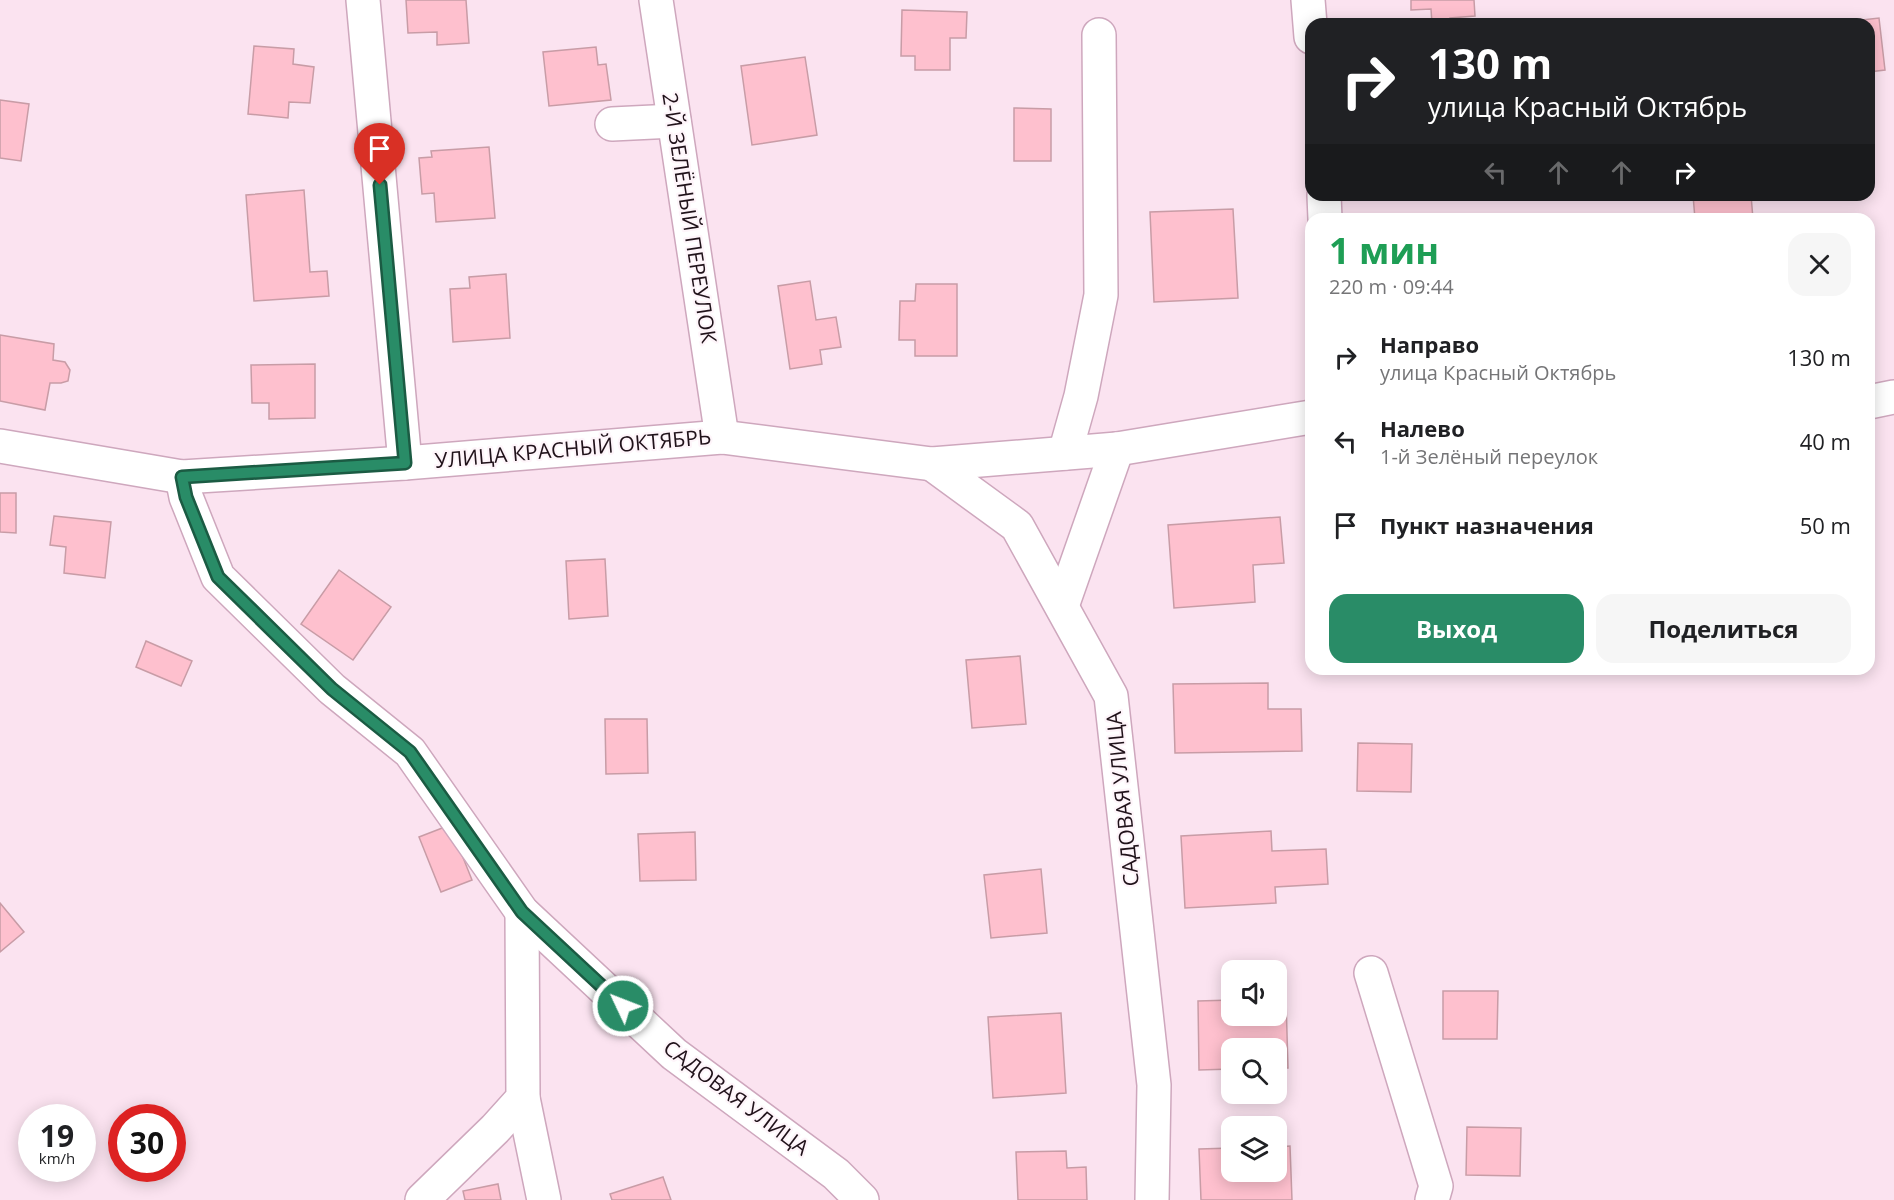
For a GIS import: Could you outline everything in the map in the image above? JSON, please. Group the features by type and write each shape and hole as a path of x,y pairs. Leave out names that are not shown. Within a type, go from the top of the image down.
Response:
{"street":[{"path":"363,0 405,463"},
{"name":"2-Й ЗЕЛЁНЫЙ ПЕРЕУЛОК","path":"656,0 722,437"},
{"path":"1308,0 1309,18"},
{"path":"1065,453 1081,396 1101,295 1099,35"},
{"path":"612,124 674,121"},
{"path":"1875,401 1894,397"},
{"name":"УЛИЦА КРАСНЫЙ ОКТЯБРЬ","path":"0,446 182,477 405,463 722,437 932,464 1117,449 1305,418"},
{"path":"1062,606 1117,449"},
{"name":"САДОВАЯ УЛИЦА","path":"932,464 1017,526 1112,696 1154,1085 1152,1200"},
{"name":"САДОВАЯ УЛИЦА","path":"182,477 186,497 218,577 332,689 410,752 522,912 674,1054 836,1174 862,1200"},
{"path":"522,912 523,1098 544,1200"},
{"path":"1371,973 1436,1186 1432,1200"},
{"path":"422,1200 495,1129 523,1098"}],"building":[{"path":"406,0 466,0 469,43 437,45 437,32 408,33"},
{"path":"1411,0 1474,0 1475,16 1432,18 1431,9 1411,10"},
{"path":"902,10 967,12 966,38 950,38 950,70 915,70 915,56 901,56"},
{"path":"1875,18 1879,18 1885,70 1875,71"},
{"path":"254,46 294,49 293,64 314,67 310,103 289,102 288,118 248,114"},
{"path":"596,47 598,65 606,64 611,100 549,106 543,52"},
{"path":"805,57 817,135 752,145 741,66"},
{"path":"0,100 29,104 21,161 0,158"},
{"path":"1014,108 1051,109 1051,161 1014,161"},
{"path":"489,147 495,218 436,222 434,193 422,194 419,158 432,157 431,151"},
{"path":"304,190 310,272 327,271 329,296 254,301 246,195"},
{"path":"1694,201 1752,201 1752,213 1694,213"},
{"path":"1233,209 1238,298 1154,302 1150,212"},
{"path":"506,274 510,338 453,342 450,289 470,288 469,277"},
{"path":"810,281 816,320 836,317 841,347 820,350 822,364 790,369 778,286"},
{"path":"916,284 957,284 957,356 915,356 915,340 899,340 900,301 915,301"},
{"path":"0,335 54,344 53,360 65,362 70,370 68,381 50,383 45,410 0,401"},
{"path":"315,364 315,418 269,419 269,403 252,403 251,365"},
{"path":"0,493 16,493 16,533 0,532"},
{"path":"54,516 111,522 105,578 64,573 66,547 50,545"},
{"path":"1280,517 1284,563 1253,565 1255,602 1174,608 1168,525"},
{"path":"605,559 608,616 569,619 566,561"},
{"path":"339,570 391,607 353,660 301,624"},
{"path":"146,641 192,661 181,686 136,667"},
{"path":"1020,656 1026,724 972,728 966,660"},
{"path":"1268,683 1268,709 1301,709 1302,751 1175,753 1173,684"},
{"path":"605,719 647,719 648,773 606,774"},
{"path":"1358,743 1412,744 1411,792 1357,791"},
{"path":"450,825 472,880 441,892 419,837"},
{"path":"1271,831 1272,851 1326,849 1328,884 1275,887 1276,903 1185,908 1181,836"},
{"path":"695,832 696,880 640,881 638,834"},
{"path":"1041,869 1047,933 991,938 984,875"},
{"path":"0,903 24,932 0,952"},
{"path":"1443,991 1498,991 1497,1039 1443,1039"},
{"path":"1221,1000 1221,1026 1287,1026 1288,1068 1287,1038 1221,1038 1221,1069 1199,1070 1198,1001"},
{"path":"1061,1013 1066,1093 993,1098 988,1017"},
{"path":"1467,1127 1521,1128 1520,1176 1466,1175"},
{"path":"1287,1146 1290,1146 1292,1200 1201,1200 1199,1149 1221,1148 1221,1182 1287,1182"},
{"path":"1066,1151 1067,1168 1086,1167 1087,1200 1018,1200 1016,1152"},
{"path":"663,1177 671,1200 612,1200 610,1194"},
{"path":"498,1184 501,1200 465,1200 463,1191"}],"route":[{"path":"380,185 405,463 182,477 186,497 218,577 332,689 410,752 522,912 623,1006"}]}
